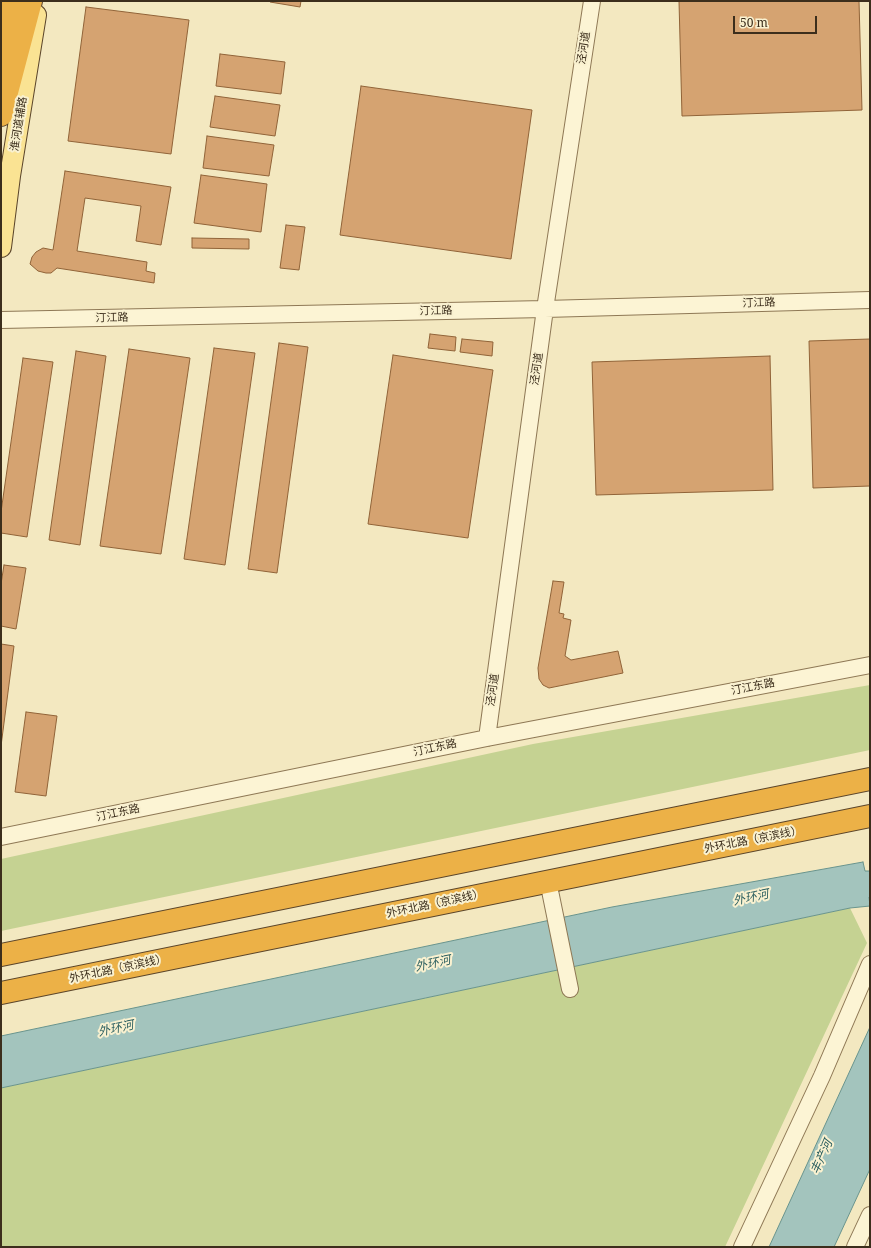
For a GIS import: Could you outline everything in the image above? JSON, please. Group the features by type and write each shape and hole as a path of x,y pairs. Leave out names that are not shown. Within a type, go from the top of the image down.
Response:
{"highway":[{"path":"1,61 10,1"},
{"path":"1,115 31,1"},
{"path":"1,955 870,779"},
{"name":"外环北路（京滨线）","path":"1,993 870,816"}],"main road":[{"name":"淮河道辅路","path":"1,247 10,176 38,1"}],"street":[{"name":"泾河道","path":"487,738 545,309 592,1"},
{"name":"汀江路","path":"1,320 545,309 870,300"},
{"name":"汀江东路","path":"1,837 487,738 870,665"},
{"path":"548,881 570,989"},
{"path":"742,1247 822,1076 870,964"},
{"path":"855,1247 870,1215"}],"green space":[{"path":"870,685 870,750 1,931 1,859 533,744"},
{"path":"850,908 867,943 725,1247 1,1247 1,1088"}],"water":[{"name":"外环河","path":"863,862 865,871 870,871 870,906 850,908 1,1088 1,1036 612,907"},
{"name":"丰产河","path":"870,1027 870,1169 834,1247 769,1247"}],"building":[{"path":"270,1 301,1 300,7"},
{"path":"679,1 859,1 862,110 682,116"},
{"path":"86,7 189,20 171,154 68,141"},
{"path":"220,54 285,62 281,94 216,86"},
{"path":"361,86 532,110 511,259 340,235"},
{"path":"215,96 280,105 275,136 210,127"},
{"path":"207,136 274,145 269,176 203,168"},
{"path":"65,171 171,187 161,245 136,241 141,206 85,198 77,251 147,262 146,271 155,273 154,283 57,268 51,273 46,273 38,271 30,264 32,257 36,252 43,248 53,250"},
{"path":"201,175 267,184 261,232 194,223"},
{"path":"286,225 305,227 299,270 280,268"},
{"path":"192,238 249,239 249,249 192,248"},
{"path":"430,334 456,337 455,351 428,348"},
{"path":"462,339 493,342 492,356 460,352"},
{"path":"870,339 870,486 813,488 809,341"},
{"path":"279,343 308,347 277,573 248,569"},
{"path":"214,348 255,353 225,565 184,559"},
{"path":"129,349 190,358 161,554 100,546"},
{"path":"76,351 106,356 80,545 49,540"},
{"path":"393,355 493,370 468,538 368,524"},
{"path":"770,356 773,490 596,495 592,362"},
{"path":"23,358 53,362 27,537 1,533 1,512"},
{"path":"4,565 26,568 16,629 1,626 1,584"},
{"path":"553,581 564,582 559,613 564,614 563,618 571,620 565,656 571,660 618,651 623,673 549,688 543,685 539,679 538,668"},
{"path":"1,644 14,646 1,746"},
{"path":"26,712 57,716 46,796 15,792"}]}
